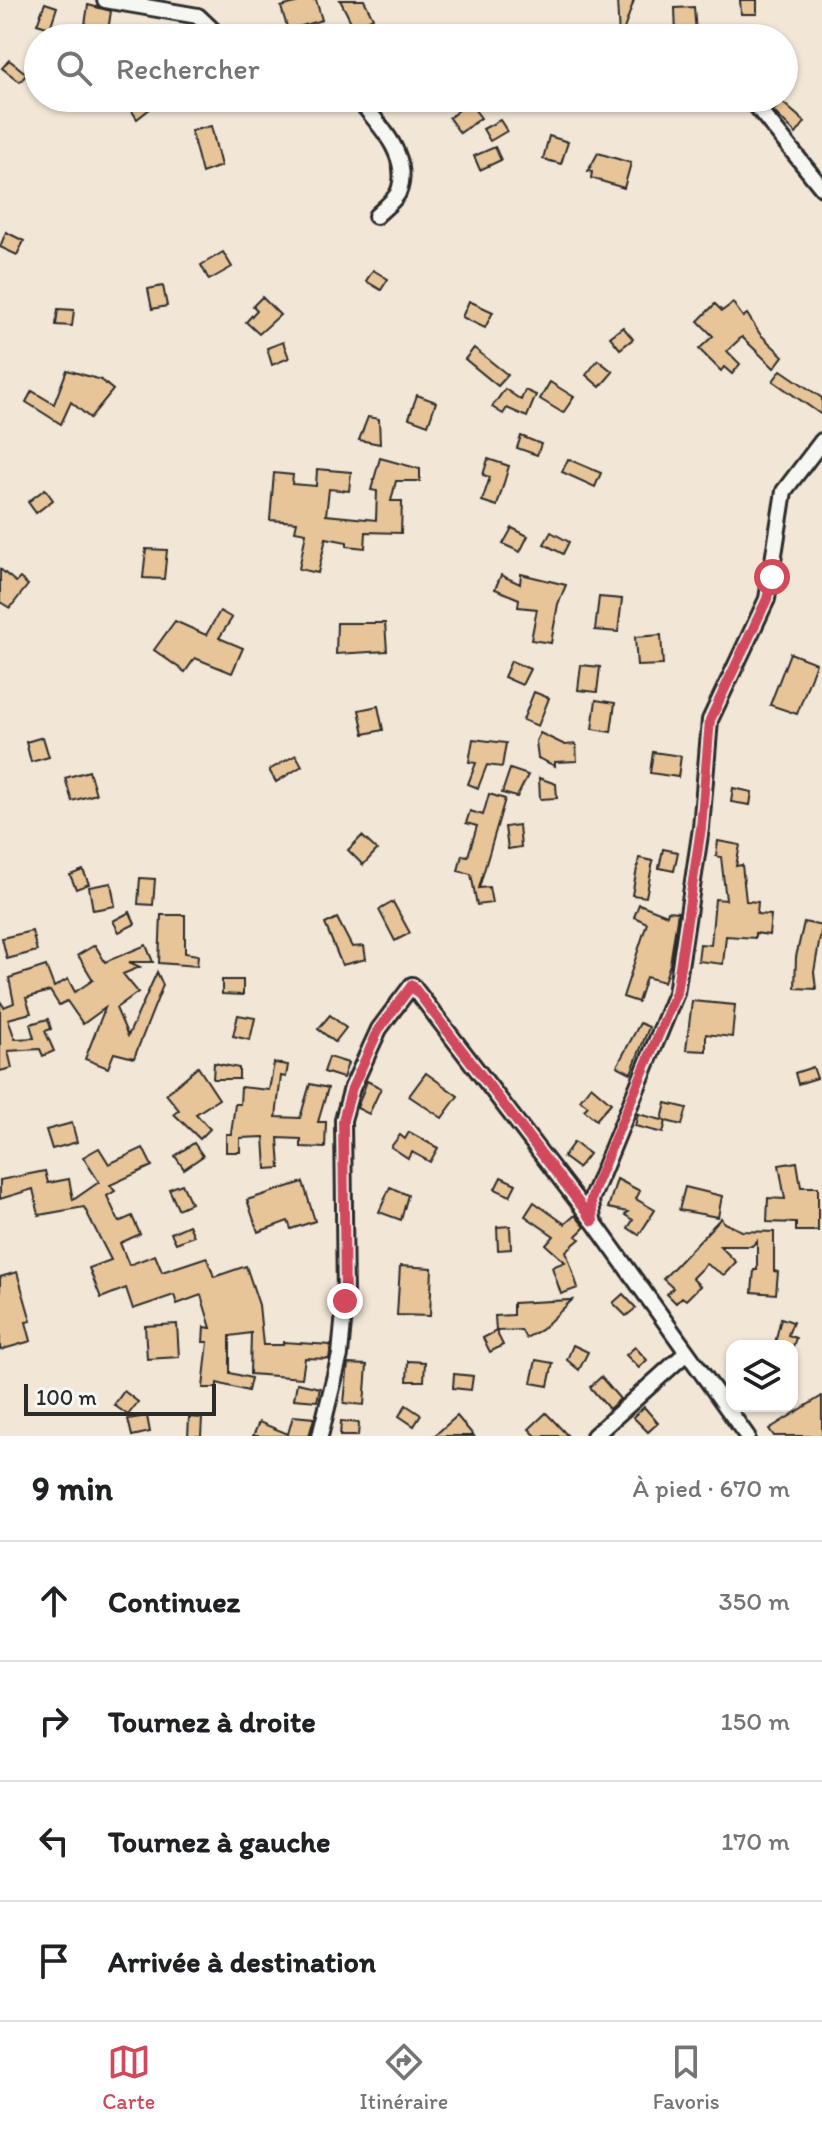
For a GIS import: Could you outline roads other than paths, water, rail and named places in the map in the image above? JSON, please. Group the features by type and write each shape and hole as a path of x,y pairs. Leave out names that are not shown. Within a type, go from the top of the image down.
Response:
{"street":[{"path":"105,0 198,16 206,24"},
{"path":"368,112 391,140 402,171 398,194 376,216"},
{"path":"761,112 822,188"},
{"path":"593,1221 591,1200 597,1181 676,993 701,828 710,720 767,599 784,491 822,441"},
{"path":"320,1436 340,1355 345,1301 343,1120 352,1088 379,1029 412,985 593,1221 685,1354 747,1436"},
{"path":"594,1436 685,1354"}]}
